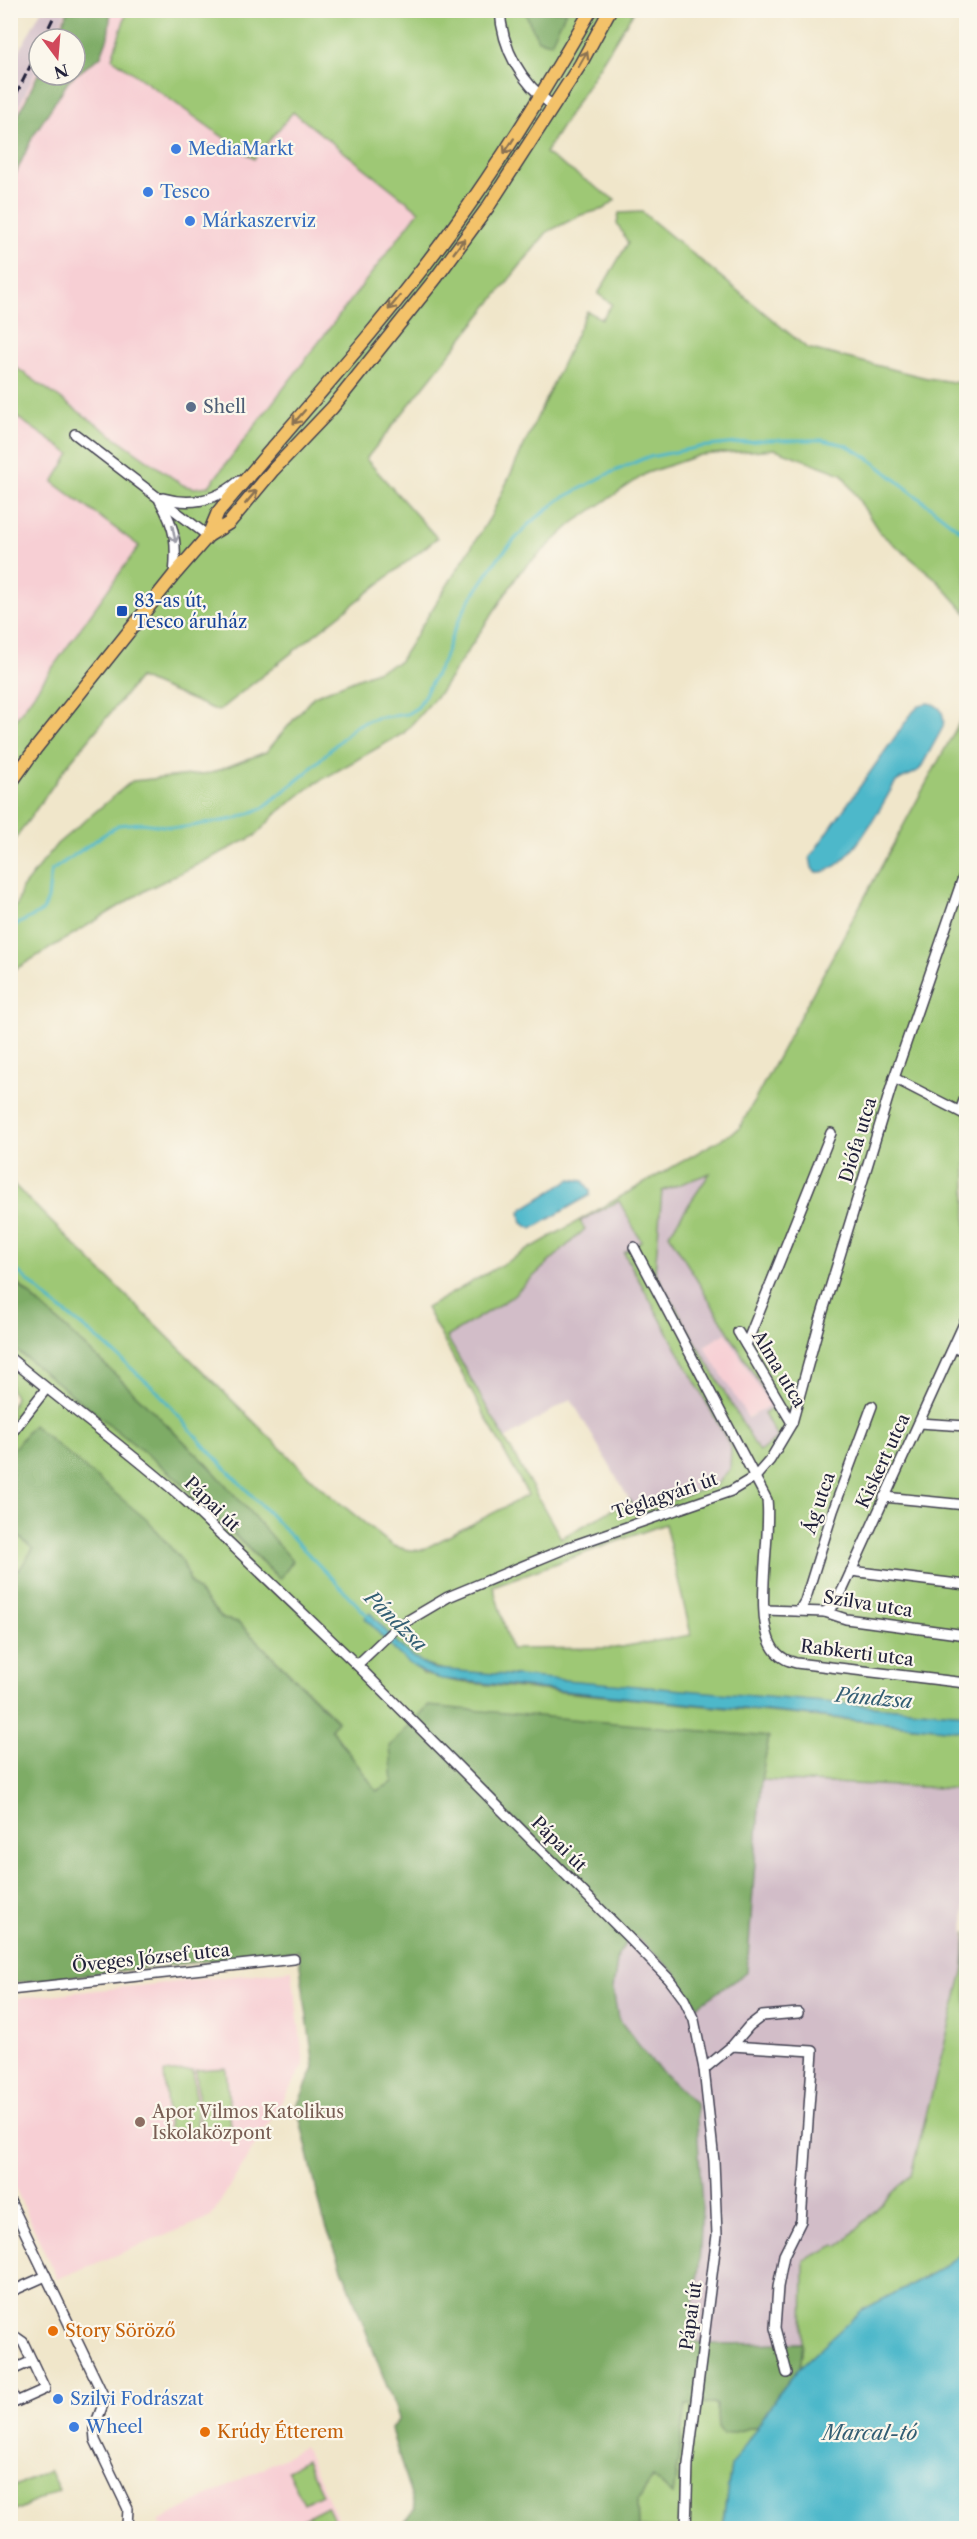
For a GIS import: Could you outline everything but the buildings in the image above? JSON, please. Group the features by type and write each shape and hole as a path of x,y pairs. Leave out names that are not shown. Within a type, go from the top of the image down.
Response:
{"main road":[{"path":"208,536 218,512 338,373 423,267 474,198 540,96 591,10"},
{"path":"10,784 174,575 208,536 229,523 273,470 332,408 463,242 580,65 610,10"}],"street":[{"path":"500,10 501,30 507,51 540,96 553,106"},
{"path":"75,434 208,536"},
{"path":"158,497 180,503 208,499 230,488 259,463"},
{"path":"158,497 174,529 177,549 174,575"},
{"name":"Diófa utca","path":"792,1423 820,1321 894,1078 966,869"},
{"path":"894,1078 963,1113 966,1095"},
{"path":"746,1345 831,1133"},
{"path":"634,1247 756,1476 781,1446 792,1423"},
{"name":"Kiskert utca","path":"825,1612 835,1605 966,1319"},
{"name":"Alma utca","path":"738,1332 792,1423"},
{"path":"954,1348 966,1349"},
{"name":"Pápai út","path":"10,1358 160,1478 357,1665 669,1979 684,1999 694,2020 704,2069 715,2171 717,2235 688,2464 686,2529"},
{"path":"10,1435 46,1389"},
{"name":"Ág utca","path":"799,1611 805,1601 833,1511 872,1406"},
{"path":"919,1423 966,1426"},
{"name":"Rabkerti utca","path":"756,1476 767,1500 769,1513 764,1560 765,1610 767,1634 777,1653 786,1660 796,1663 966,1683"},
{"name":"Téglagyári út","path":"357,1665 397,1627 448,1597 569,1547 731,1491 756,1476"},
{"path":"884,1497 966,1505"},
{"path":"851,1571 966,1584"},
{"name":"Szilva utca","path":"765,1610 825,1612 846,1619 966,1635"},
{"name":"Öveges József utca","path":"10,1990 294,1959"},
{"path":"704,2069 732,2046 748,2026 762,2016 798,2013"},
{"path":"732,2046 813,2051 801,2221 784,2255 778,2287 775,2328 787,2373"},
{"path":"10,2201 105,2399 94,2428 95,2440 128,2509 127,2525 122,2529"},
{"path":"10,2292 46,2276"},
{"path":"10,2333 23,2342 45,2389 16,2402 10,2389"},
{"path":"10,2371 32,2361"}],"shaded area":[{"path":"41,11 66,11 58,27 32,27"},
{"path":"66,11 127,11 112,58 254,159 293,111 419,211 209,486 193,488 183,485 11,364 10,123 28,87 87,87 87,27 58,27"},
{"path":"27,37 28,87 11,123 11,66"},
{"path":"11,413 70,454 53,482 139,546 11,726"},
{"path":"711,1172 669,1234 774,1408 778,1438 759,1452 655,1271 662,1191","holes":["726,1333 769,1405 748,1418 704,1346"]},
{"path":"619,1201 641,1242 624,1253 731,1447 730,1469 716,1485 637,1513 571,1399 505,1439 446,1337 510,1298 585,1229 580,1221"},
{"path":"726,1333 770,1405 747,1418 704,1346"},
{"path":"761,1780 966,1789 964,1968 911,2174 839,2247 805,2260 803,2343 708,2344 687,2340 699,2267 702,2207 696,2104 651,2061 618,2018 613,1989 618,1955 632,1934 677,1974 697,2006 747,1972"},
{"name":"Apor Vilmos Katolikus Iskolaközpont","path":"292,1970 304,2065 211,2217 57,2279 11,2179 10,1999"},
{"path":"304,2447 342,2528 163,2528 159,2521"}],"green space":[{"path":"68,11 111,11 108,37 101,56 87,66 87,27 61,27"},
{"path":"127,11 634,11 545,153 615,200 604,209 581,215 547,232 366,459 437,538 218,711 139,678 66,767 11,845 11,726 139,546 53,482 70,454 11,413 11,364 183,485 193,488 209,486 419,211 293,112 254,159 112,58"},
{"path":"524,11 566,11 551,43 538,40"},
{"path":"32,87 65,87 33,136 11,184 11,131"},
{"path":"642,212 807,348 927,378 966,384 966,613 936,579 880,533 842,474 775,449 700,455 647,473 573,523 520,572 441,691 404,733 314,784 277,813 255,836 146,890 11,972 11,909 17,905 22,888 57,844 132,781 211,773 266,752 314,696 399,662 491,516 587,311 602,319 612,304 598,294 628,243 617,223 619,213"},
{"path":"966,710 966,1714 453,1672 424,1665 409,1655 423,1674 457,1682 966,1731 966,1789 761,1780 769,1737 393,1783 377,1792 331,1729 337,1720 238,1622 223,1619 191,1583 182,1561 11,1452 11,1409 15,1397 11,1390 11,1346 174,1476 279,1579 210,1467 11,1277 11,1182 319,1486 393,1546 422,1550 528,1495 426,1308 739,1129","holes":["710,1173 669,1234 774,1407 764,1414 778,1438 759,1452 655,1271 662,1191","619,1201 641,1241 624,1253 731,1447 730,1469 716,1485 637,1513 630,1500 561,1538 447,1337 510,1298 585,1229 580,1221","665,1524 691,1635 615,1648 511,1649 493,1586"]},
{"path":"10,1277 118,1377 210,1467 293,1561 280,1579 174,1476 11,1346"},
{"path":"33,1425 147,1520 182,1561 191,1583 223,1619 238,1622 337,1721 331,1729 377,1791 393,1782 390,1746 428,1706 769,1737 761,1780 747,1972 697,2006 677,1974 632,1934 618,1955 613,1989 618,2018 651,2061 696,2104 702,2207 699,2267 687,2340 708,2344 803,2343 800,2367 777,2396 760,2425 724,2435 718,2427 716,2404 686,2405 673,2495 653,2477 638,2500 639,2528 399,2528 415,2509 391,2428 399,2418 323,2218 297,2106 314,2068 298,1951 11,1983 11,1567 19,1570 33,1549 11,1529 11,1452"},
{"path":"11,1529 33,1549 19,1571 11,1567"},
{"path":"966,1931 966,2251 933,2273 863,2310 800,2367 803,2343 804,2260 836,2245 839,2247 911,2174 964,1968"},
{"path":"226,2068 231,2128 201,2131 196,2070"},
{"path":"193,2070 198,2131 169,2134 164,2073"},
{"path":"716,2404 718,2427 724,2435 760,2425 731,2466 722,2528 639,2528 638,2500 653,2477 673,2495 686,2405"},
{"path":"306,2460 322,2494 304,2503 287,2470"},
{"path":"49,2470 59,2490 11,2513 11,2488"},
{"path":"327,2506 338,2528 307,2528 302,2519"}],"water":[{"path":"928,703 937,706 942,711 943,727 920,769 895,783 872,823 839,863 827,870 815,872 810,857 912,713 920,705"},
{"path":"571,1179 583,1181 590,1190 590,1195 532,1229 522,1223 520,1212 524,1208"},
{"path":"370,1613 407,1652 435,1669 966,1714 966,1731 442,1679 419,1670 399,1655 365,1618"},
{"name":"Marcal-tó","path":"966,2251 966,2528 722,2528 731,2466 777,2396 800,2367 862,2310 933,2273"}],"waterway":[{"path":"10,928 43,911 48,899 51,871 118,825 141,823 179,828 235,819 263,808 306,773 355,726 375,718 407,714 418,707 443,661 467,604 498,558 529,524 559,500 608,474 645,458 700,447 765,440 823,440 846,445 867,457 966,535"},
{"name":"Pándzsa","path":"10,1264 159,1393 207,1449 370,1618"}],"railway":[{"path":"49,27 57,10"},
{"path":"10,107 27,72"}],"place":[{"name":"MediaMarkt","path":"176,149"},
{"name":"Tesco","path":"148,192"},
{"name":"Márkaszerviz","path":"190,221"},
{"name":"Shell","path":"191,407"},
{"name":"83-as út, Tesco áruház","path":"122,611"},
{"name":"Apor Vilmos Katolikus Iskolaközpont","path":"140,2122"},
{"name":"Story Söröző","path":"53,2331"},
{"name":"Szilvi Fodrászat","path":"58,2399"},
{"name":"Wheel","path":"74,2427"},
{"name":"Krúdy Étterem","path":"205,2432"}]}
